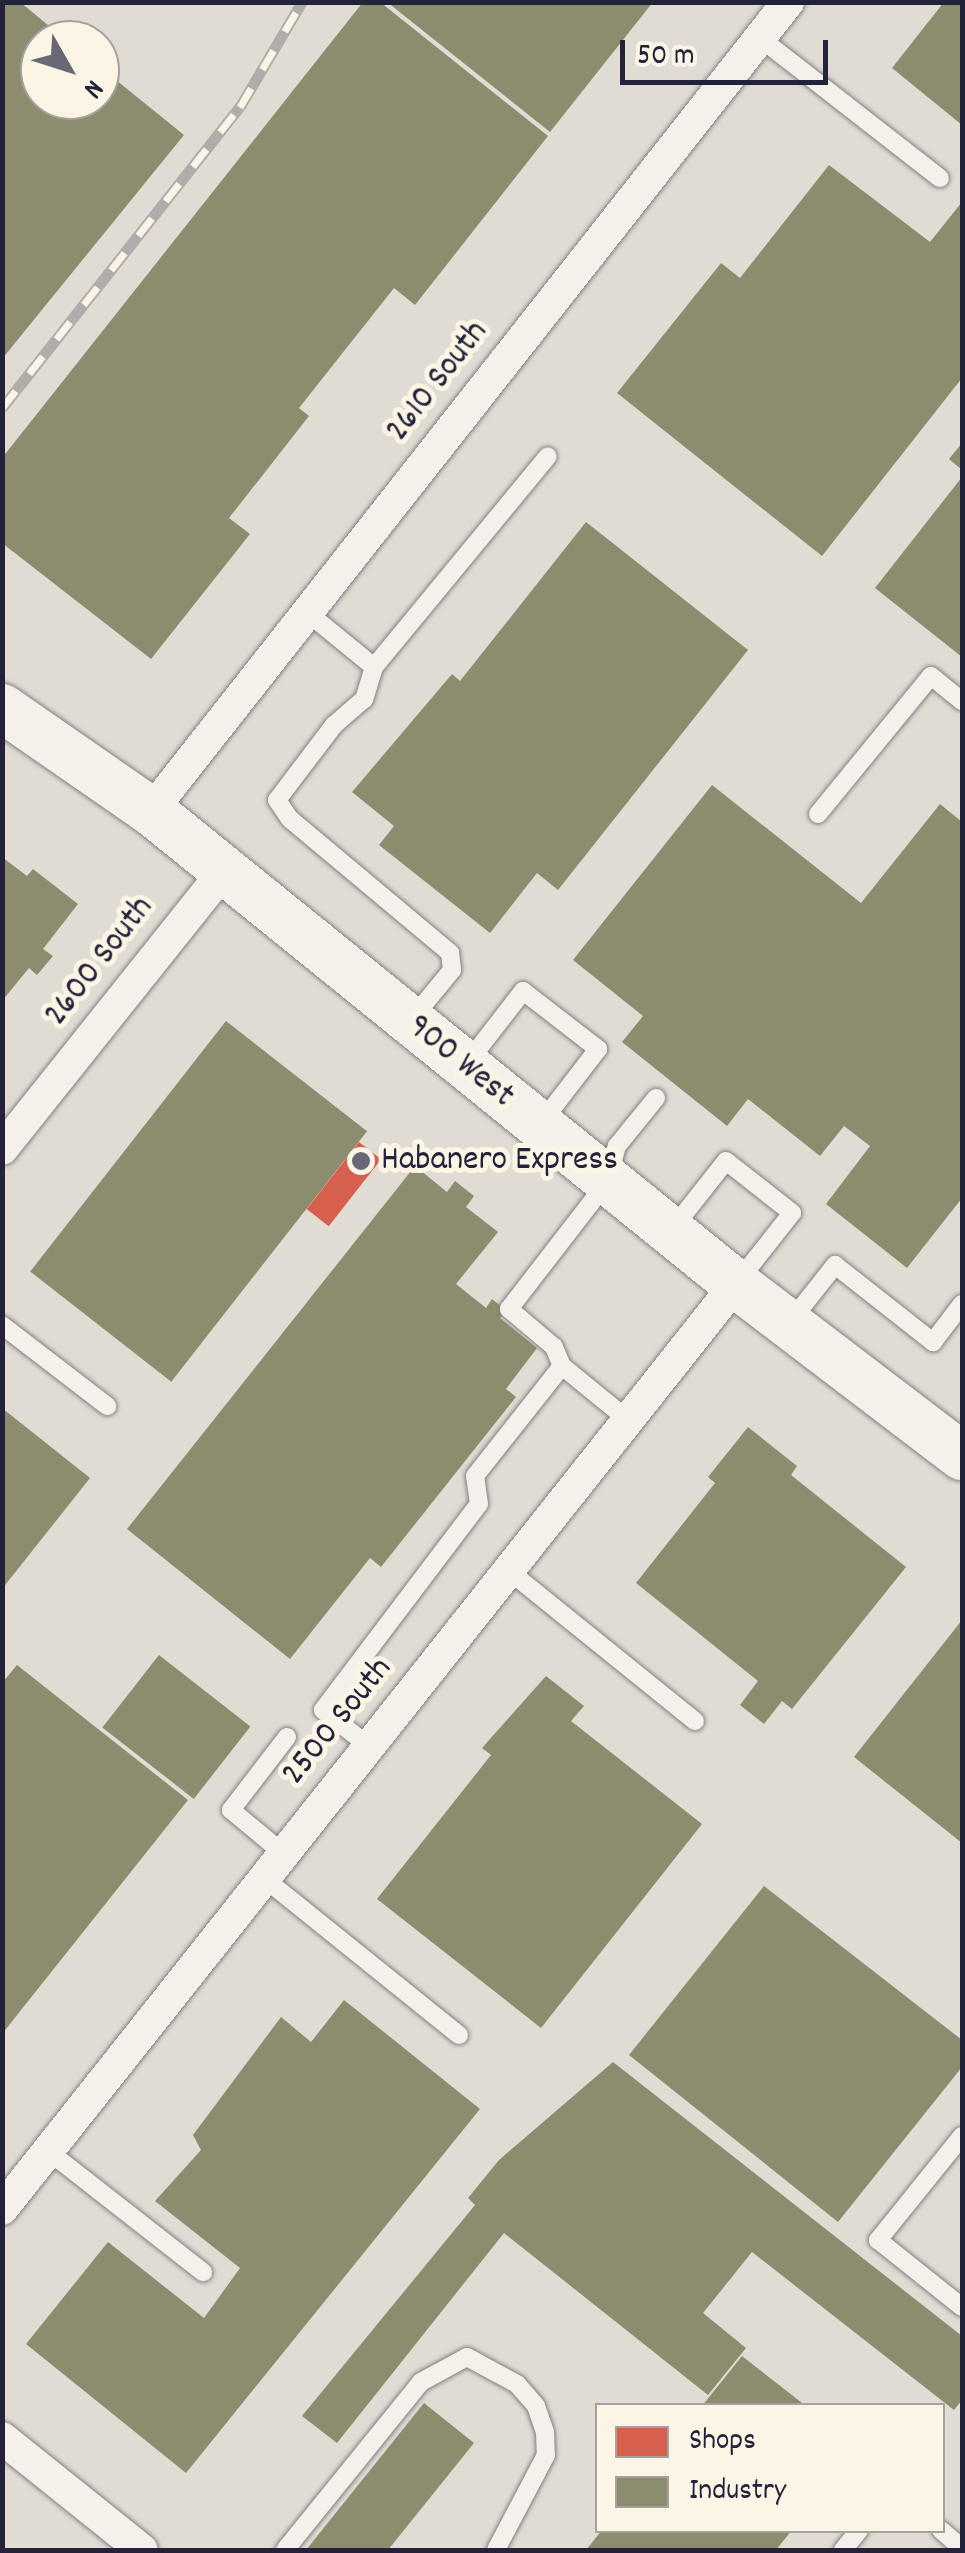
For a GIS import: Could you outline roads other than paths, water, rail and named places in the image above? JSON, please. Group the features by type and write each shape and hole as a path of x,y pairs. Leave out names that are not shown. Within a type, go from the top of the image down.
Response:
{"main road":[{"name":"900 West","path":"2,708 151,811 222,873 736,1284 960,1448"}],"street":[{"name":"2610 South","path":"151,811 788,2"},
{"name":"2600 South","path":"2,1149 222,873"},
{"name":"2500 South","path":"2,2209 736,1284"},
{"path":"2,2438 142,2550"}],"lane":[{"path":"760,38 940,178"},
{"path":"410,1021 452,970 450,953 290,819 277,800 334,725 364,700 374,667 548,456"},
{"path":"308,613 374,667"},
{"path":"818,814 931,676 962,701"},
{"path":"464,1066 523,991 598,1049 539,1126"},
{"path":"628,1420 562,1366 554,1347 509,1310 608,1181 617,1146 656,1098"},
{"path":"671,1232 726,1161 792,1212 736,1284"},
{"path":"788,1324 835,1265 932,1342 962,1304"},
{"path":"2,1325 107,1406"},
{"path":"370,1747 323,1710 479,1504 476,1476 562,1366"},
{"path":"509,1571 696,1721"},
{"path":"287,1737 231,1810 275,1866 460,2035"},
{"path":"962,2136 878,2240 962,2307"},
{"path":"48,2151 203,2272"},
{"path":"285,2550 421,2382 446,2362 467,2357 517,2384 536,2406 546,2432 546,2455 496,2550"}],"railway":[{"path":"2,408 240,107 302,2"}],"place":[{"name":"Habanero Express","path":"361,1161"}]}
